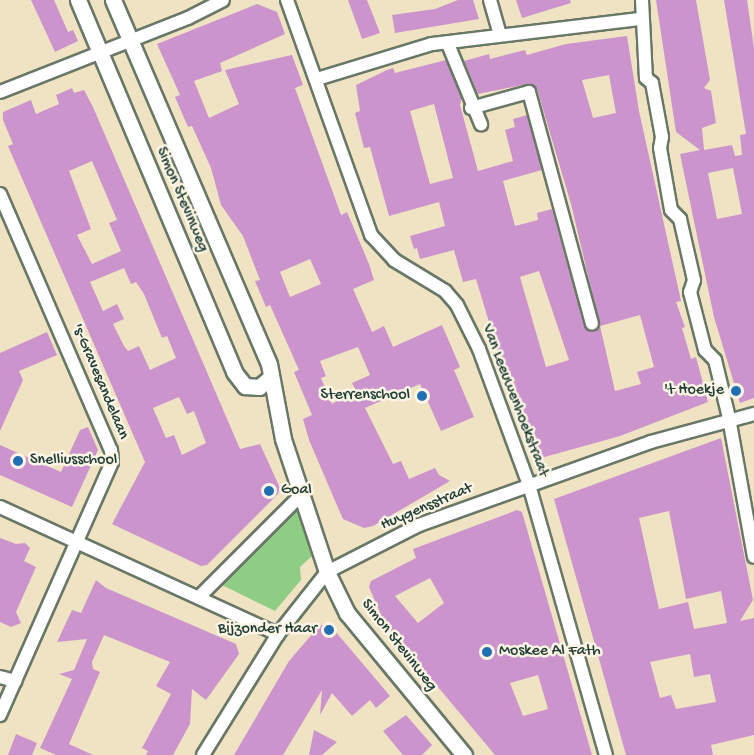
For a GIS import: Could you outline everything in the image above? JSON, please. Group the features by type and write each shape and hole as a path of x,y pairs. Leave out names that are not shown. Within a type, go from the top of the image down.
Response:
{"street":[{"name":"Simon Stevinweg","path":"78,0 234,372 244,386 259,387 270,378"},
{"name":"Simon Stevinweg","path":"113,0 261,343 283,439 327,572 347,613 464,755"},
{"path":"0,92 224,0"},
{"name":"Van Leeuwenhoekstraat","path":"287,0 371,235 394,260 445,291 457,304 479,349 529,485 606,755"},
{"path":"490,0 500,34"},
{"path":"642,0 640,19 646,78 652,83 662,137 660,148 671,210 680,219 694,280 690,292 705,350 715,360 729,418 754,557"},
{"path":"317,79 432,44 448,44 500,34 640,19"},
{"path":"448,44 471,108 481,124"},
{"path":"471,108 529,93 592,324"},
{"name":"'s-Gravesandelaan","path":"0,194 111,450 112,462 0,715"},
{"name":"Huygensstraat","path":"203,755 278,634 327,572 419,525 529,485 729,418 754,414"},
{"path":"200,596 302,494"},
{"path":"0,507 200,596 278,634"},
{"path":"0,676 15,681"}],"green space":[{"path":"296,507 312,556 300,567 301,580 275,611 220,584"}],"building":[{"path":"31,0 54,0 68,32 73,30 78,41 55,52"},
{"path":"348,0 367,0 380,33 362,39"},
{"path":"458,0 473,0 479,19 395,33 392,15 435,9"},
{"path":"516,0 570,0 571,3 522,18"},
{"path":"656,0 696,0 710,80 704,88 711,91 716,123 702,128 704,150 732,145 735,156 742,155 740,135 746,134 724,0 747,0 754,48 754,398 740,403 714,317 680,154 700,150 676,132","holes":["733,168 742,214 717,219 708,173"]},
{"path":"257,4 277,12 285,34 220,63 222,71 194,81 209,118 239,104 225,70 292,55 303,85 295,88 341,215 347,212 374,280 353,289 372,332 384,326 393,347 442,325 460,367 454,370 474,417 441,431 420,384 365,408 393,464 401,461 409,479 435,468 439,475 450,481 373,526 364,528 343,519 309,440 303,419 312,415 294,372 299,370 270,305 266,307 255,281 260,280 243,236 221,205 211,168 192,126 188,127 175,97 180,95 157,44","holes":["310,259 321,284 290,297 280,272","358,347 370,375 352,383 355,389 332,404 321,378 326,376 320,361"]},
{"path":"627,36 639,111 681,301 676,302 685,327 682,328 691,359 696,357 708,402 620,436 541,458 518,407 515,408 476,279 463,282 454,250 420,259 417,248 414,249 410,236 445,226 439,202 389,216 370,147 364,148 355,113 360,111 356,85 393,68 395,73 446,60 462,98 460,105 478,171 513,161 505,130 515,127 513,119 527,115 542,170 503,181 515,226 538,220 537,213 552,209 584,326 594,332 600,326 571,204 537,89 527,84 478,94 464,61 489,54 490,59 525,50 527,55 566,44","holes":["609,75 616,113 593,118 582,80","434,104 453,178 430,184 410,111","539,271 569,360 546,367 520,277","640,315 654,367 637,372 641,384 615,391 600,326"]},
{"path":"72,88 74,93 84,90 240,449 260,444 280,488 278,494 207,565 201,566 112,524 145,462 8,146 13,144 3,120 3,112 31,100 36,114 59,104 56,95","holes":["92,161 117,220 109,223 121,251 92,264 77,235 91,229 69,171","124,268 131,284 136,282 144,294 162,338 167,336 176,358 150,370 139,346 128,351 113,324 124,319 117,304 103,311 90,282","179,397 187,414 194,411 206,443 182,455 174,435 166,438 153,408"]},
{"name":"Snelliusschool","path":"47,332 57,355 19,371 23,380 0,431 0,353"},
{"name":"Snelliusschool","path":"88,427 98,450 72,507 0,475 0,445 61,472 80,430"},
{"path":"721,438 753,600 740,621 754,618 754,735 711,745 713,755 626,755 554,499","holes":["669,511 686,599 721,591 727,623 694,629 688,602 659,609 639,518","690,654 694,677 710,674 716,702 676,709 671,695 660,698 650,662"]},
{"path":"517,510 522,512 592,755 495,755 385,624 369,587 371,581 416,558 413,549","holes":["430,578 444,603 418,623 395,596","538,675 548,709 523,716 510,683"]},
{"path":"0,538 16,544 25,543 30,548 24,561 36,567 16,612 21,623 11,627 0,622"},
{"path":"96,580 106,588 236,644 239,654 206,700 192,689 190,724 173,755 146,755 148,751 142,748 171,694 156,686 170,662 104,635 92,662 93,669 100,672 69,744 93,755 56,755 40,748 72,679 59,674 74,670 87,639 57,642 72,610 81,613"},
{"path":"320,625 330,625 390,696 376,708 370,700 352,716 332,693 320,715 322,690 283,755 234,755 289,661"},
{"path":"406,715 432,745 422,755 403,755 383,731"},
{"path":"314,730 337,742 322,755 309,755"},
{"path":"16,734 37,743 32,755 8,755"}],"place":[{"name":"'t Hoekje","path":"736,391"},
{"name":"Sterrenschool","path":"422,396"},
{"name":"Snelliusschool","path":"18,461"},
{"name":"Goal","path":"269,491"},
{"name":"Bijzonder Haar","path":"329,630"},
{"name":"Moskee Al Fath","path":"487,652"}]}
